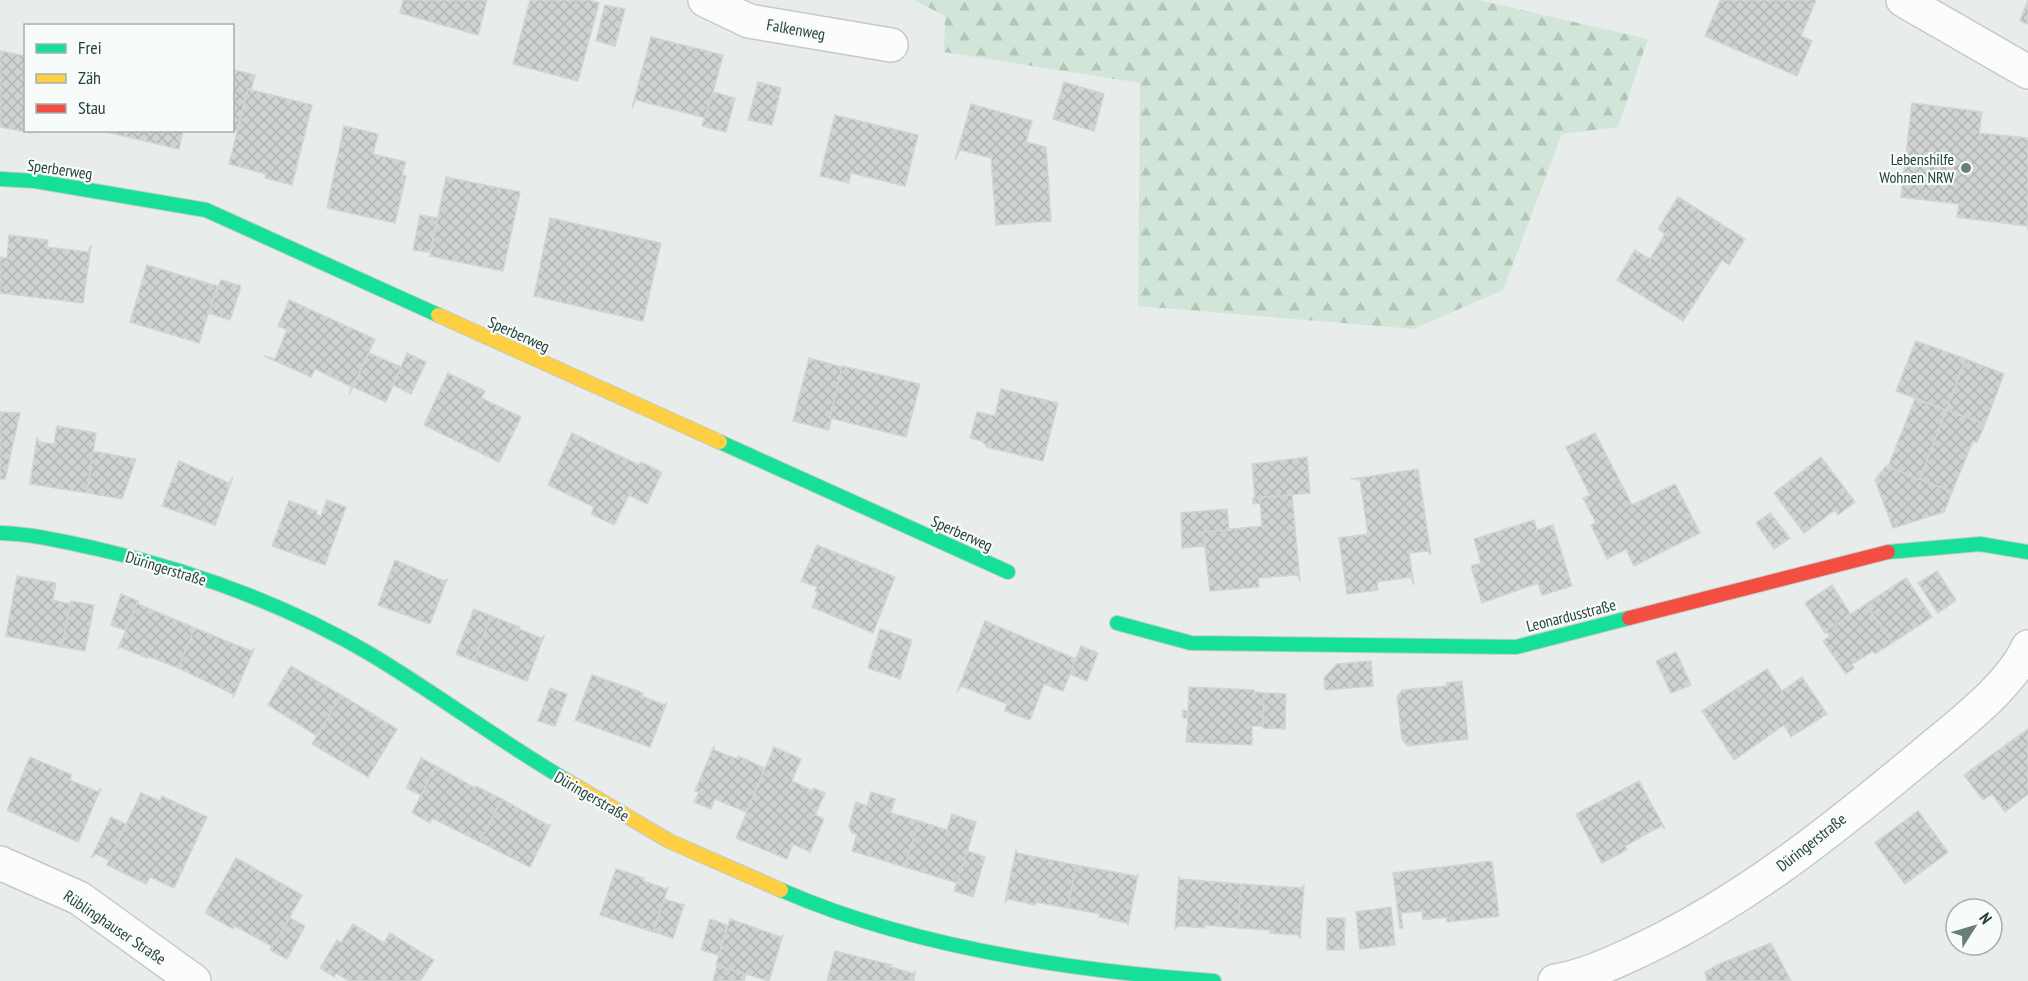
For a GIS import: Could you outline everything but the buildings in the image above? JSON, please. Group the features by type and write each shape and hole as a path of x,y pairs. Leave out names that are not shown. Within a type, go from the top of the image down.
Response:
{"street":[{"name":"Falkenweg","path":"705,0 749,21 891,45"},
{"path":"1903,0 2028,72"},
{"name":"Sperberweg","path":"0,179 35,181 206,210 1008,572"},
{"name":"Düringerstraße","path":"0,533 33,534 133,557 266,600 371,655 521,754 669,841 829,911 946,943 1130,975 1214,981"},
{"name":"Leonardusstraße","path":"1117,623 1191,643 1516,647 1881,553 1980,544 2028,552"},
{"name":"Düringerstraße","path":"1556,981 1614,962 1673,935 1759,882 1897,776 1966,718 1997,688 2024,656 2028,647"},
{"name":"Rüblinghauser Straße","path":"0,864 79,898 194,981"}],"green space":[{"path":"914,0 1479,0 1648,39 1618,127 1562,134 1503,290 1413,329 1138,306 1140,83 944,52 945,16"}],"traffic: fast":[{"path":"0,179 35,181 206,210 438,315"},
{"path":"720,442 1008,572"},
{"path":"0,533 49,539 134,558 204,579 273,605 307,620 372,655 566,780"},
{"path":"1888,552 1980,544 2028,552"},
{"path":"1117,623 1191,643 1516,647 1629,618"},
{"path":"781,890 831,910 884,927 993,953 1105,971 1214,981"}],"traffic: slow":[{"path":"438,315 720,442"},
{"path":"566,780 669,841 781,890"}],"traffic: jam":[{"path":"1629,618 1888,552"}],"place":[{"name":"Lebenshilfe Wohnen NRW","path":"1966,168"}]}
